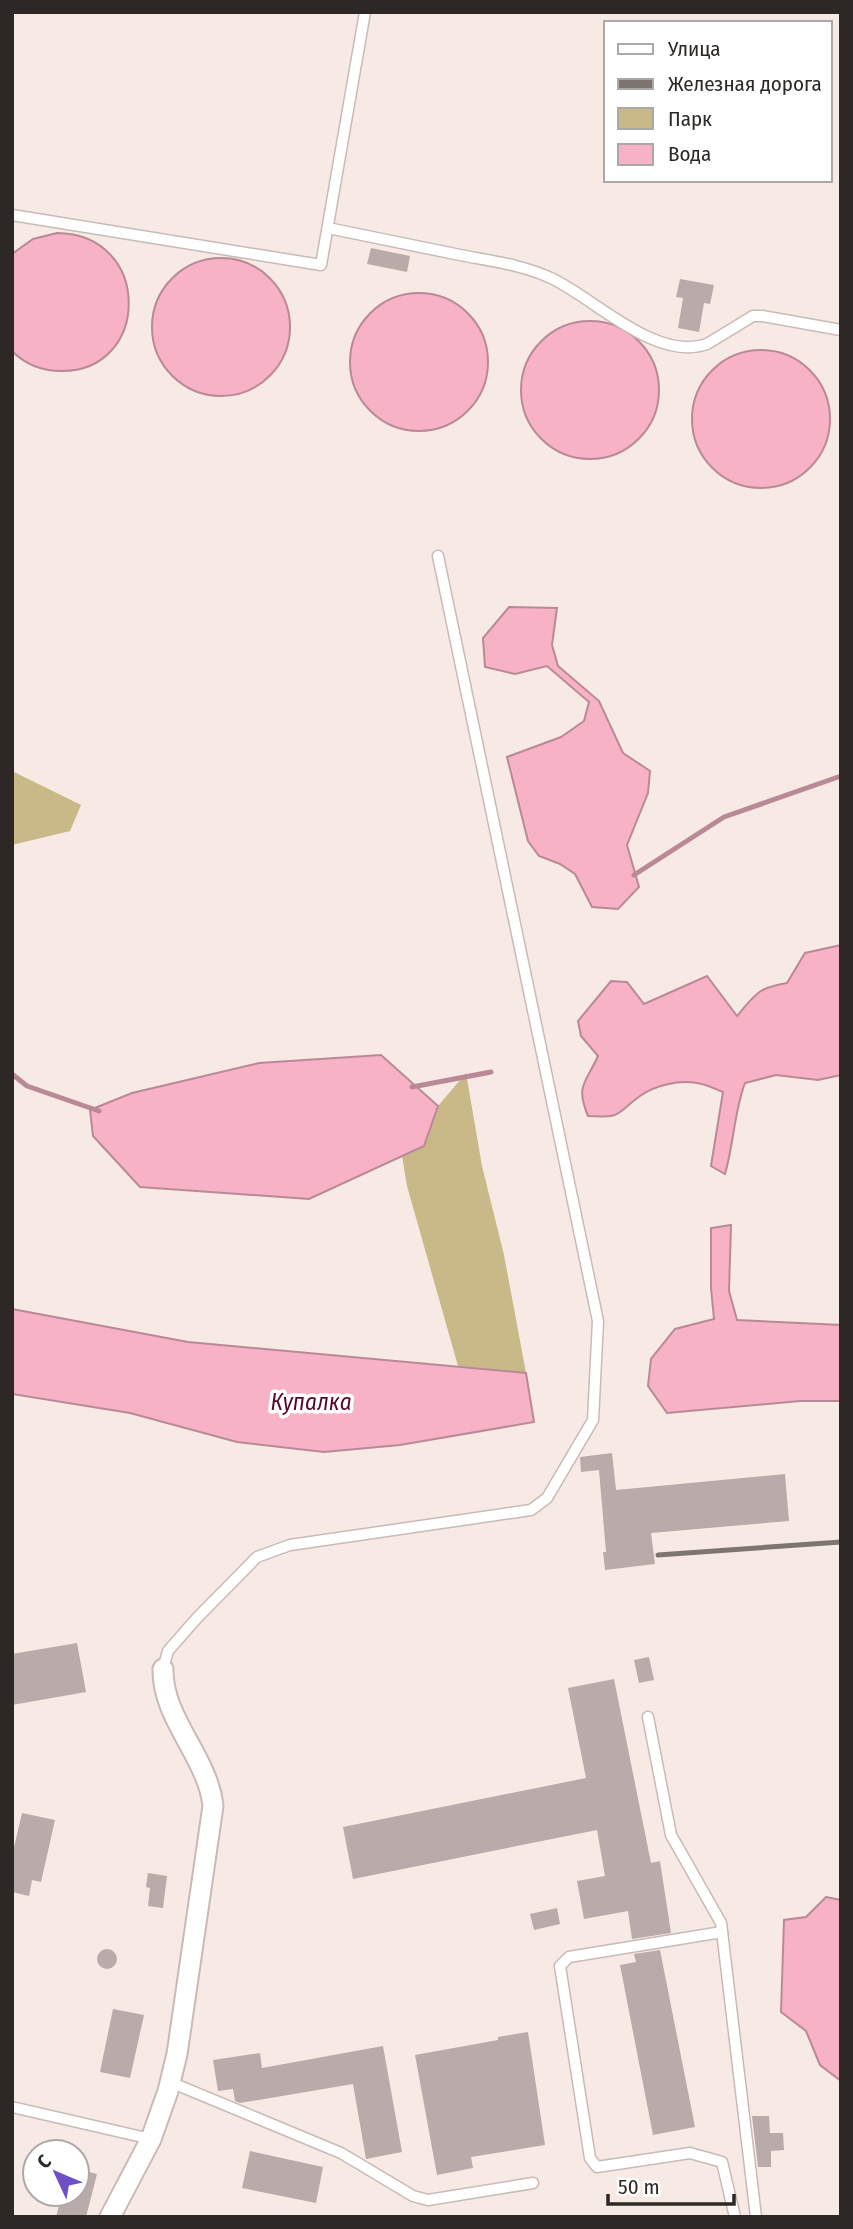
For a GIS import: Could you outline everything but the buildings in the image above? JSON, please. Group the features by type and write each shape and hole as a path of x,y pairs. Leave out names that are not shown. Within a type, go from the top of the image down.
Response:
{"street":[{"path":"110,2217 151,2139 170,2082 177,2054 213,1806 211,1789 165,1696 163,1669"}],"lane":[{"path":"12,215 321,265 365,12"},
{"path":"328,228 533,271 555,280 614,318 652,338 678,347 699,347 707,344 753,316 841,330"},
{"path":"163,1669 167,1651 257,1558 290,1545 531,1510 547,1498 593,1420 598,1321 438,556"},
{"path":"648,1717 671,1835 721,1923 756,2217"},
{"path":"722,1932 569,1957 560,1966 590,2158 597,2167 690,2153 722,2162 735,2217"},
{"path":"170,2082 341,2153 413,2196 428,2200 533,2183"},
{"path":"12,2107 151,2139"}],"green space":[{"path":"12,771 81,805 70,831 12,845"},
{"path":"466,1073 482,1166 504,1255 526,1373 458,1366 407,1186 402,1156 424,1146 438,1106"}],"water":[{"path":"57,233 88,239 111,255 124,277 129,303 125,328 112,350 91,365 61,371 34,366 12,351 12,254 33,239"},
{"path":"221,258 247,263 270,278 285,301 290,327 285,353 270,376 247,391 221,396 195,391 172,376 157,353 152,327 157,301 172,278 195,263"},
{"path":"419,293 445,298 468,313 483,336 488,362 483,388 468,411 445,426 419,431 393,426 370,411 355,388 350,362 355,336 370,313 393,298"},
{"path":"590,321 616,326 639,341 654,364 659,390 654,416 639,439 616,454 590,459 564,454 541,439 526,416 521,390 526,364 541,341 564,326"},
{"path":"761,350 787,355 810,370 825,393 830,419 825,445 810,468 787,483 761,488 735,483 712,468 697,445 692,419 697,393 712,370 735,355"},
{"path":"509,607 557,608 552,645 558,666 599,701 623,753 650,771 648,793 627,845 639,887 618,909 592,907 575,874 560,864 539,856 528,841 507,757 561,737 584,721 589,702 547,666 515,674 485,667 483,638"},
{"path":"841,945 841,1075 818,1080 776,1075 745,1083 725,1174 711,1166 723,1092 707,1085 683,1082 667,1084 646,1092 613,1116 588,1116 582,1091 598,1056 581,1036 578,1021 611,981 627,982 644,1004 707,976 737,1016 758,993 787,983 805,953"},
{"path":"381,1055 438,1106 424,1146 309,1199 140,1187 93,1136 90,1110 132,1093 259,1063"},
{"path":"731,1225 729,1291 737,1320 841,1325 841,1401 800,1401 667,1413 648,1386 651,1359 675,1329 714,1319 711,1228"},
{"name":"Купалка","path":"12,1309 188,1342 526,1373 534,1422 400,1445 324,1452 237,1442 130,1413 12,1394"},
{"path":"826,1897 841,1900 841,2081 820,2065 806,2031 781,2012 784,1920 806,1917"}],"waterway":[{"path":"634,875 724,817 841,776"},
{"path":"412,1087 491,1072"},
{"path":"12,1074 27,1086 99,1111"}],"railway":[{"path":"658,1555 841,1542"}]}
